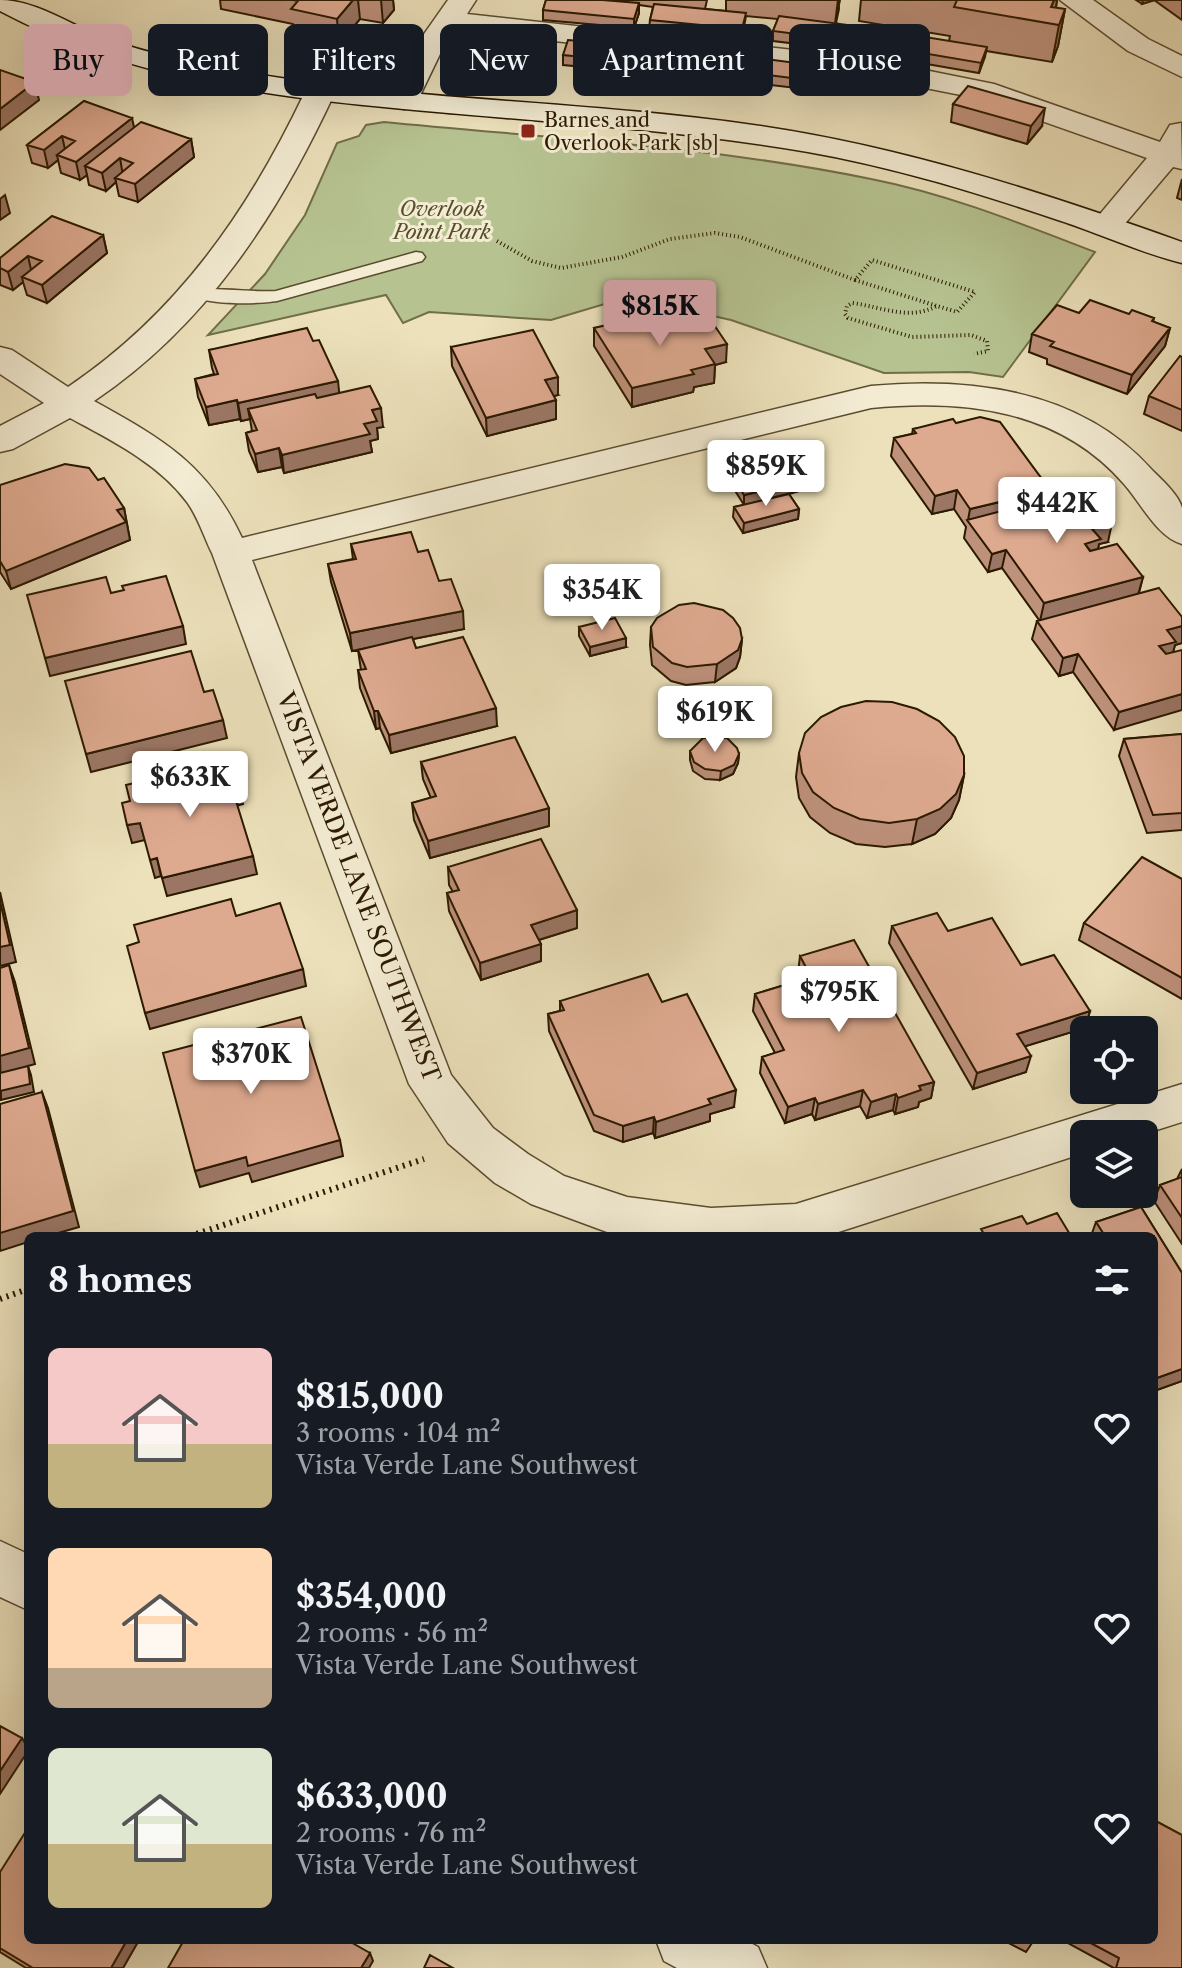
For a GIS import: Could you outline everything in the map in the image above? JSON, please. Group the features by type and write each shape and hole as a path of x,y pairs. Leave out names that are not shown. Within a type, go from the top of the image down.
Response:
{"street":[{"path":"0,0 26,16 84,40 160,64 236,81 284,87"},
{"path":"1074,0 1138,45 1182,68"},
{"path":"404,100 425,54 455,10 865,67 983,90 1177,148 1106,226"},
{"path":"0,441 70,402 161,331 198,293 238,244 274,188 318,96"},
{"path":"362,96 683,126 822,144 971,179 1182,253"},
{"name":"VISTA VERDE LANE SOUTHWEST","path":"0,358 26,378 157,454 197,490 231,553 432,1084 476,1141 531,1182 602,1214 713,1230 754,1230 796,1225 1182,1103"},
{"path":"231,553 871,397 905,393 999,399 1076,427 1110,448 1182,532"},
{"path":"0,1567 24,1582"},
{"path":"692,1944 737,1968"}],"lane":[{"path":"198,293 254,299 277,296 416,257"}],"path":[{"path":"497,241 532,261 561,268 593,265 670,239 715,233 740,237 855,280 957,312 975,292 872,260 855,280"},
{"path":"937,306 923,315 912,316 852,303 847,306 845,314 848,318 912,337 971,335 987,341 988,351 973,354"},
{"path":"202,1232 476,1141"},
{"path":"0,1299 24,1290"}],"green space":[{"name":"Overlook Point Park","path":"384,122 628,144 811,168 928,193 1095,252 1003,377 969,372 884,373 731,320 628,297 551,320 429,312 403,323 386,295 208,335 265,274 305,215 337,143 359,136 366,125"}],"building":[{"path":"293,0 353,0 337,19 291,9 298,1"},
{"path":"546,0 639,3 634,19 543,10"},
{"path":"957,0 1054,0 1051,7 1065,9 1059,25 954,7"},
{"path":"654,4 746,13 743,24 650,20"},
{"path":"779,16 840,24 789,24 789,33 773,31"},
{"path":"930,38 987,47 981,63 930,54"},
{"path":"568,40 573,40 573,56 563,55"},
{"path":"773,60 789,62 789,78 773,76"},
{"path":"0,70 24,78 24,90 0,109"},
{"path":"968,86 1045,108 1031,126 953,104"},
{"path":"84,101 132,118 76,162 57,155 75,141 62,136 44,150 27,145"},
{"path":"141,122 191,139 135,184 115,178 133,163 120,158 102,173 85,166"},
{"path":"52,216 103,235 42,285 22,277 42,261 28,256 8,272 0,268 0,258"},
{"path":"1090,300 1129,314 1132,310 1170,328 1132,375 1050,346 1054,342 1032,334 1057,305 1079,313"},
{"path":"683,315 687,321 708,316 727,344 705,349 715,364 691,370 694,374 632,388 594,328 637,318 641,324"},
{"path":"307,328 313,341 319,340 338,381 206,407 195,379 218,374 209,350"},
{"path":"533,330 558,377 545,380 556,400 486,418 451,347"},
{"path":"1182,357 1182,410 1149,396"},
{"path":"370,386 381,408 372,410 377,421 364,424 370,434 282,455 279,448 255,454 246,433 257,430 248,409"},
{"path":"980,417 1000,422 1050,490 970,509 957,490 935,496 894,438 916,433 913,429 953,419 956,423"},
{"path":"65,464 89,468 98,480 104,478 124,508 117,510 126,522 6,571 0,561 0,485"},
{"path":"790,467 800,482 744,495 735,480"},
{"path":"1086,489 1112,523 1092,529 1101,539 1085,544 1090,551 1117,544 1143,577 1044,603 1006,550 992,554 967,520"},
{"path":"789,494 799,509 744,523 734,507"},
{"path":"411,532 418,552 428,550 439,581 451,579 463,611 350,633 328,564 356,559 351,544"},
{"path":"166,576 183,626 45,658 27,595 106,577 111,593 124,590 122,586"},
{"path":"1159,588 1182,617 1182,626 1167,630 1176,642 1159,646 1166,654 1182,650 1182,694 1119,712 1078,654 1063,658 1037,621"},
{"path":"694,603 723,610 740,628 742,639 738,650 717,664 687,667 672,663 653,647 651,627 657,618 679,605"},
{"path":"615,618 626,638 590,647 579,627"},
{"path":"412,637 416,648 463,637 496,708 389,735 378,711 374,711 358,670 366,669 358,650"},
{"path":"191,651 204,692 213,690 223,720 86,754 65,681"},
{"path":"866,701 892,702 917,709 939,721 955,737 964,756 964,775 956,794 940,809 917,819 889,823 860,819 834,808 813,792 802,773 799,753 805,733 821,717 841,707"},
{"path":"1182,734 1182,813 1153,815 1124,739"},
{"path":"515,737 549,808 428,841 412,803 436,796 421,762"},
{"path":"703,738 727,738 739,754 734,765 721,771 705,769 694,762 690,751"},
{"path":"231,760 239,786 232,788 253,856 162,878 157,858 150,860 140,823 127,825 122,803 130,801 126,785"},
{"path":"541,839 577,910 531,925 541,944 480,963 447,893 459,890 448,867"},
{"path":"1142,857 1182,879 1182,978 1084,923"},
{"path":"231,899 236,916 280,903 303,969 145,1013 127,946 139,942 134,925"},
{"path":"0,901 10,945 0,947"},
{"path":"937,913 948,931 992,918 1021,965 1054,955 1090,1011 1017,1034 1031,1056 977,1073 892,926"},
{"path":"854,940 934,1082 919,1086 921,1090 898,1098 896,1094 871,1102 863,1090 818,1104 815,1098 788,1107 762,1057 784,1050 755,994 811,977 800,956"},
{"path":"9,965 29,1048 0,1056 0,968"},
{"path":"648,974 662,1002 687,994 736,1090 708,1099 711,1104 656,1122 654,1117 623,1126 594,1115 548,1014 564,1010 560,1001"},
{"path":"301,1017 340,1140 248,1166 246,1157 195,1171 163,1053"},
{"path":"28,1066 30,1084 0,1091 0,1073"},
{"path":"42,1092 73,1211 0,1233 0,1104"},
{"path":"1182,1177 1182,1218 1160,1185"},
{"path":"1142,1208 1157,1232 1102,1232 1096,1222"},
{"path":"1057,1213 1069,1232 983,1232 981,1229 1022,1216 1027,1224"},
{"path":"1158,1234 1182,1273 1182,1369 1158,1378"},
{"path":"0,1726 22,1738 0,1771"},
{"path":"1158,1822 1182,1835 1182,1968 1116,1968 1119,1958 1093,1944 1158,1944"},
{"path":"24,1834 24,1944 125,1944 111,1968 33,1968 0,1948 0,1872"},
{"path":"182,1944 354,1944 370,1953 361,1968 168,1968"},
{"path":"430,1955 453,1968 424,1968"}],"place":[{"name":"Barnes and Overlook Park [sb]","path":"528,131"}]}
